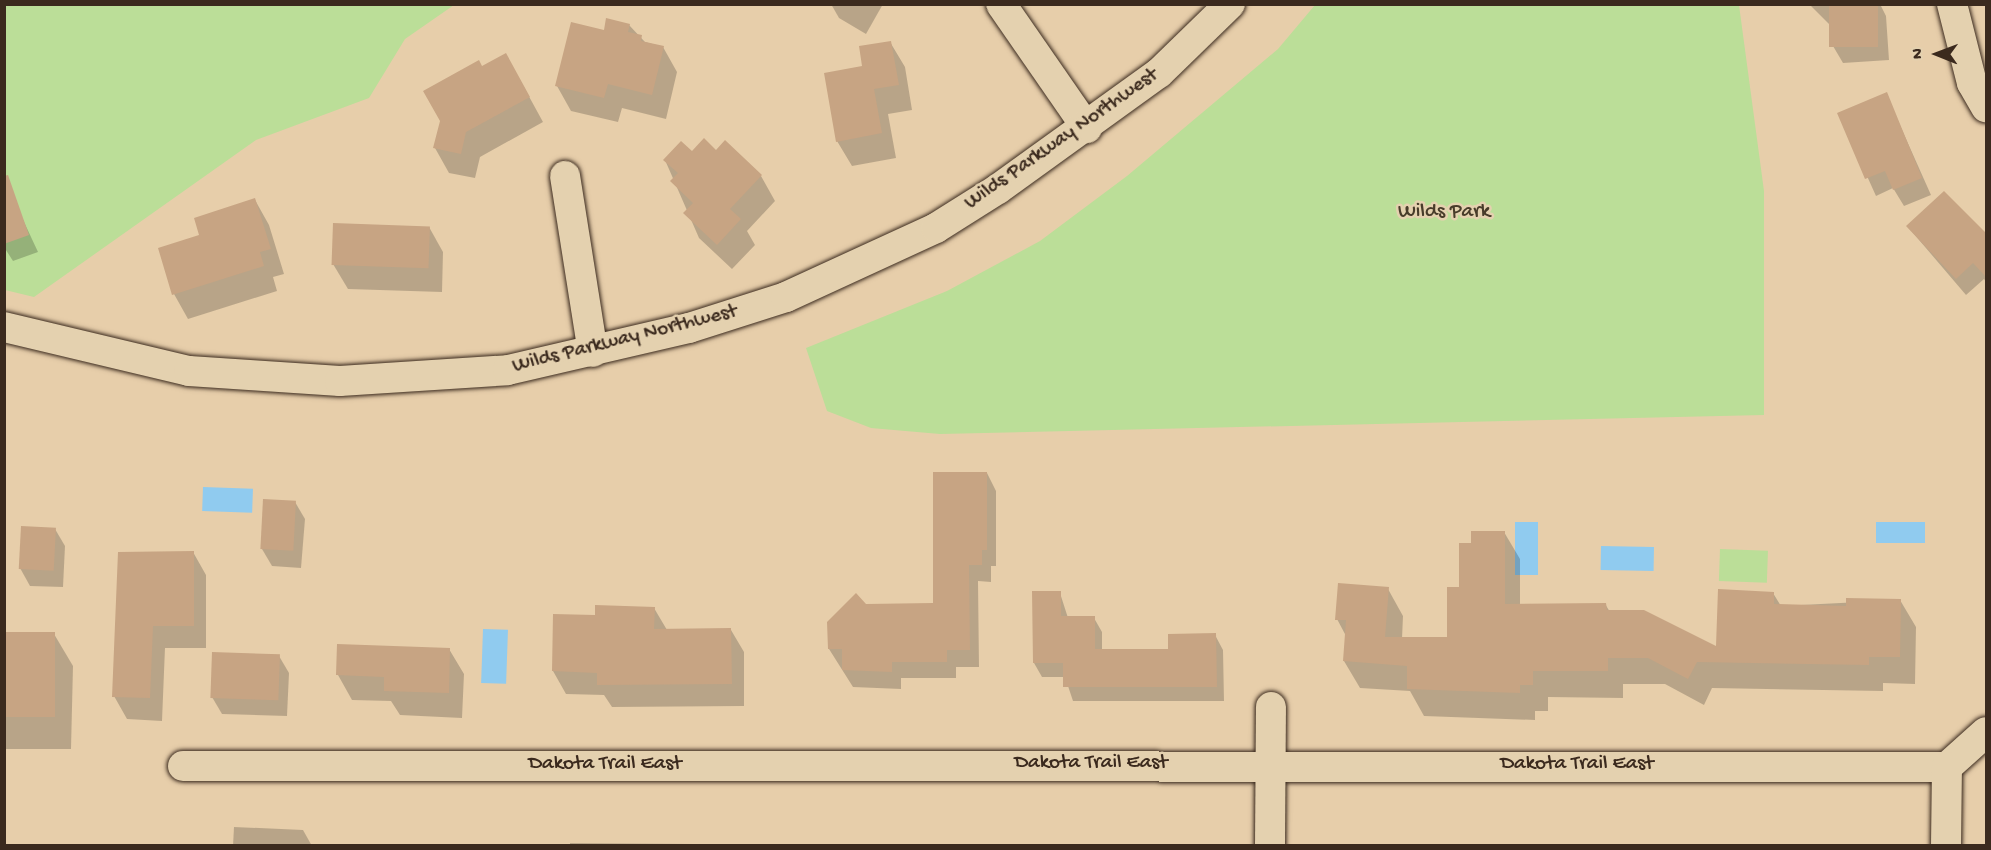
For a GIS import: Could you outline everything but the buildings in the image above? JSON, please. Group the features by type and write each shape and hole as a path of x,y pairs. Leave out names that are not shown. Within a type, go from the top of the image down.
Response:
{"street":[{"path":"1001,4 1086,128"},
{"name":"Wilds Parkway Northwest","path":"4,327 189,371 340,381 508,370 593,352 775,300 865,262 954,217 1086,128 1159,73 1230,4"},
{"path":"1952,4 1972,83 1986,107"},
{"path":"564,176 593,352"},
{"path":"1270,846 1271,707"},
{"path":"1946,846 1947,767 1986,732"},
{"name":"Dakota Trail East","path":"183,766 1270,764 1947,767"}],"green space":[{"path":"5,5 454,5 405,39 369,98 256,140 34,297 5,290"},
{"name":"Wilds Park","path":"1315,5 1739,5 1764,191 1764,415 940,434 871,428 827,411 806,348 947,291 1040,241 1127,176 1278,49"},
{"path":"1720,549 1768,551 1767,583 1719,581"}],"water":[{"path":"203,487 253,489 252,513 202,511"},
{"path":"1515,522 1538,522 1538,575 1515,575"},
{"path":"1876,522 1925,522 1925,543 1876,543"},
{"path":"1601,546 1654,547 1654,571 1601,570"},
{"path":"483,629 508,630 506,684 481,683"}]}
